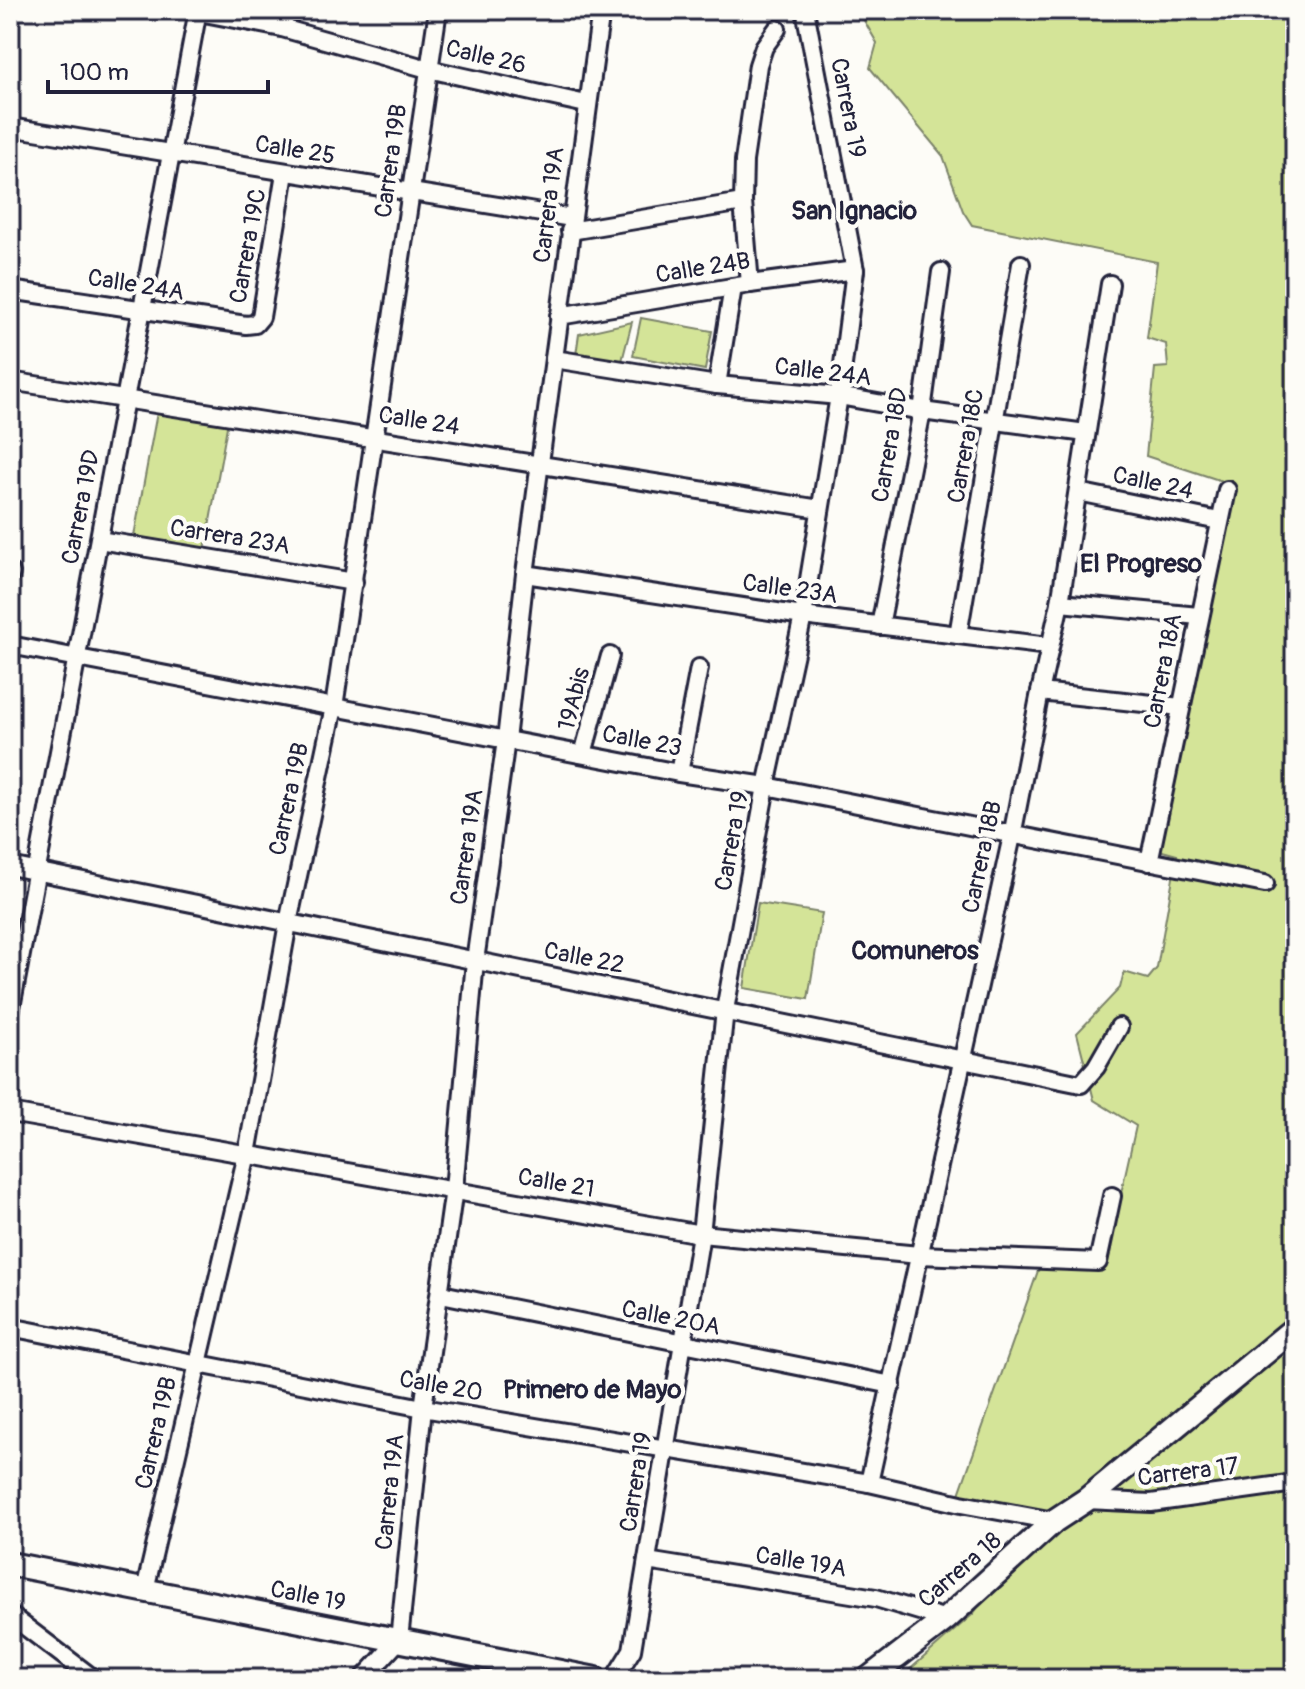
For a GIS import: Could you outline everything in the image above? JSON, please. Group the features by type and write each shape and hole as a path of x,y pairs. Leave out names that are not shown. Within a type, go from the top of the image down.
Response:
{"main road":[{"name":"Carrera 18","path":"868,1679 946,1619 1054,1521 1086,1500 1295,1328"},
{"name":"Calle 19","path":"10,1564 596,1679"}],"street":[{"path":"282,28 287,10"},
{"name":"Carrera 19B","path":"145,1590 247,1154 288,923 334,707 438,10"},
{"name":"Carrera 19A","path":"399,1640 423,1408 454,1189 475,961 586,104 601,10"},
{"name":"Carrera 19","path":"614,1679 632,1650 701,1234 725,1010 766,786 803,616 839,396 855,270 805,10"},
{"name":"Calle 26","path":"195,11 282,28 428,69 586,104"},
{"name":"Carrera 19D","path":"10,1013 172,154 195,11"},
{"path":"717,385 741,286 744,161 758,65 764,47 777,29"},
{"name":"Calle 25","path":"10,127 410,191 571,224 743,202"},
{"name":"Carrera 19C","path":"255,324 261,317 285,173"},
{"name":"Carrera 18C","path":"958,635 1021,264"},
{"name":"Calle 24B","path":"559,316 855,270"},
{"name":"Carrera 18D","path":"880,626 922,411 941,272"},
{"name":"Carrera 18B","path":"869,1483 1012,836 1060,603 1110,284"},
{"name":"Calle 24A","path":"10,290 255,324"},
{"name":"Calle 24A","path":"554,359 717,385 839,396 922,411 1086,433"},
{"name":"Calle 24","path":"10,381 820,509"},
{"name":"Carrera 18A","path":"1149,862 1227,490"},
{"name":"Calle 24","path":"1078,492 1219,521"},
{"name":"Carrera 23A","path":"99,540 354,582"},
{"name":"Calle 23A","path":"525,574 803,616 1049,646"},
{"path":"1060,603 1199,616"},
{"name":"Calle 23","path":"10,645 679,773 766,786 1265,884"},
{"name":"19Abis","path":"583,754 610,656"},
{"path":"679,773 699,668"},
{"path":"1040,692 1181,707"},
{"name":"Calle 22","path":"10,866 1081,1084 1096,1067 1119,1027"},
{"name":"Calle 21","path":"10,1113 701,1234 919,1255 1098,1262 1112,1196"},
{"name":"Calle 20A","path":"441,1294 892,1385"},
{"name":"Calle 20","path":"10,1327 423,1408 869,1483 1054,1521"},
{"name":"Carrera 17","path":"1086,1500 1151,1503 1295,1483"},
{"name":"Calle 19A","path":"647,1561 876,1598 946,1619"},
{"path":"10,1615 94,1679"},
{"path":"363,1679 399,1640"}],"green space":[{"path":"858,10 1295,10 1295,1679 899,1679 973,1614 1037,1526 958,1497 1039,1268 1105,1265 1136,1126 1094,1100 1077,1033 1120,988 1124,972 1148,979 1157,968 1177,855 1155,849 1231,484 1146,456 1155,368 1168,367 1166,344 1147,338 1157,262 972,225 963,211 943,156 870,68 877,43"},
{"path":"641,318 712,331 705,370 633,356"},
{"path":"632,322 622,361 576,355 579,334"},
{"path":"158,407 228,421 205,549 134,536"},
{"path":"758,903 822,913 808,999 744,988"}],"district":[{"name":"San Ignacio","path":"854,211"},
{"name":"El Progreso","path":"1141,564"},
{"name":"Comuneros","path":"915,951"},
{"name":"Primero de Mayo","path":"592,1390"}]}
